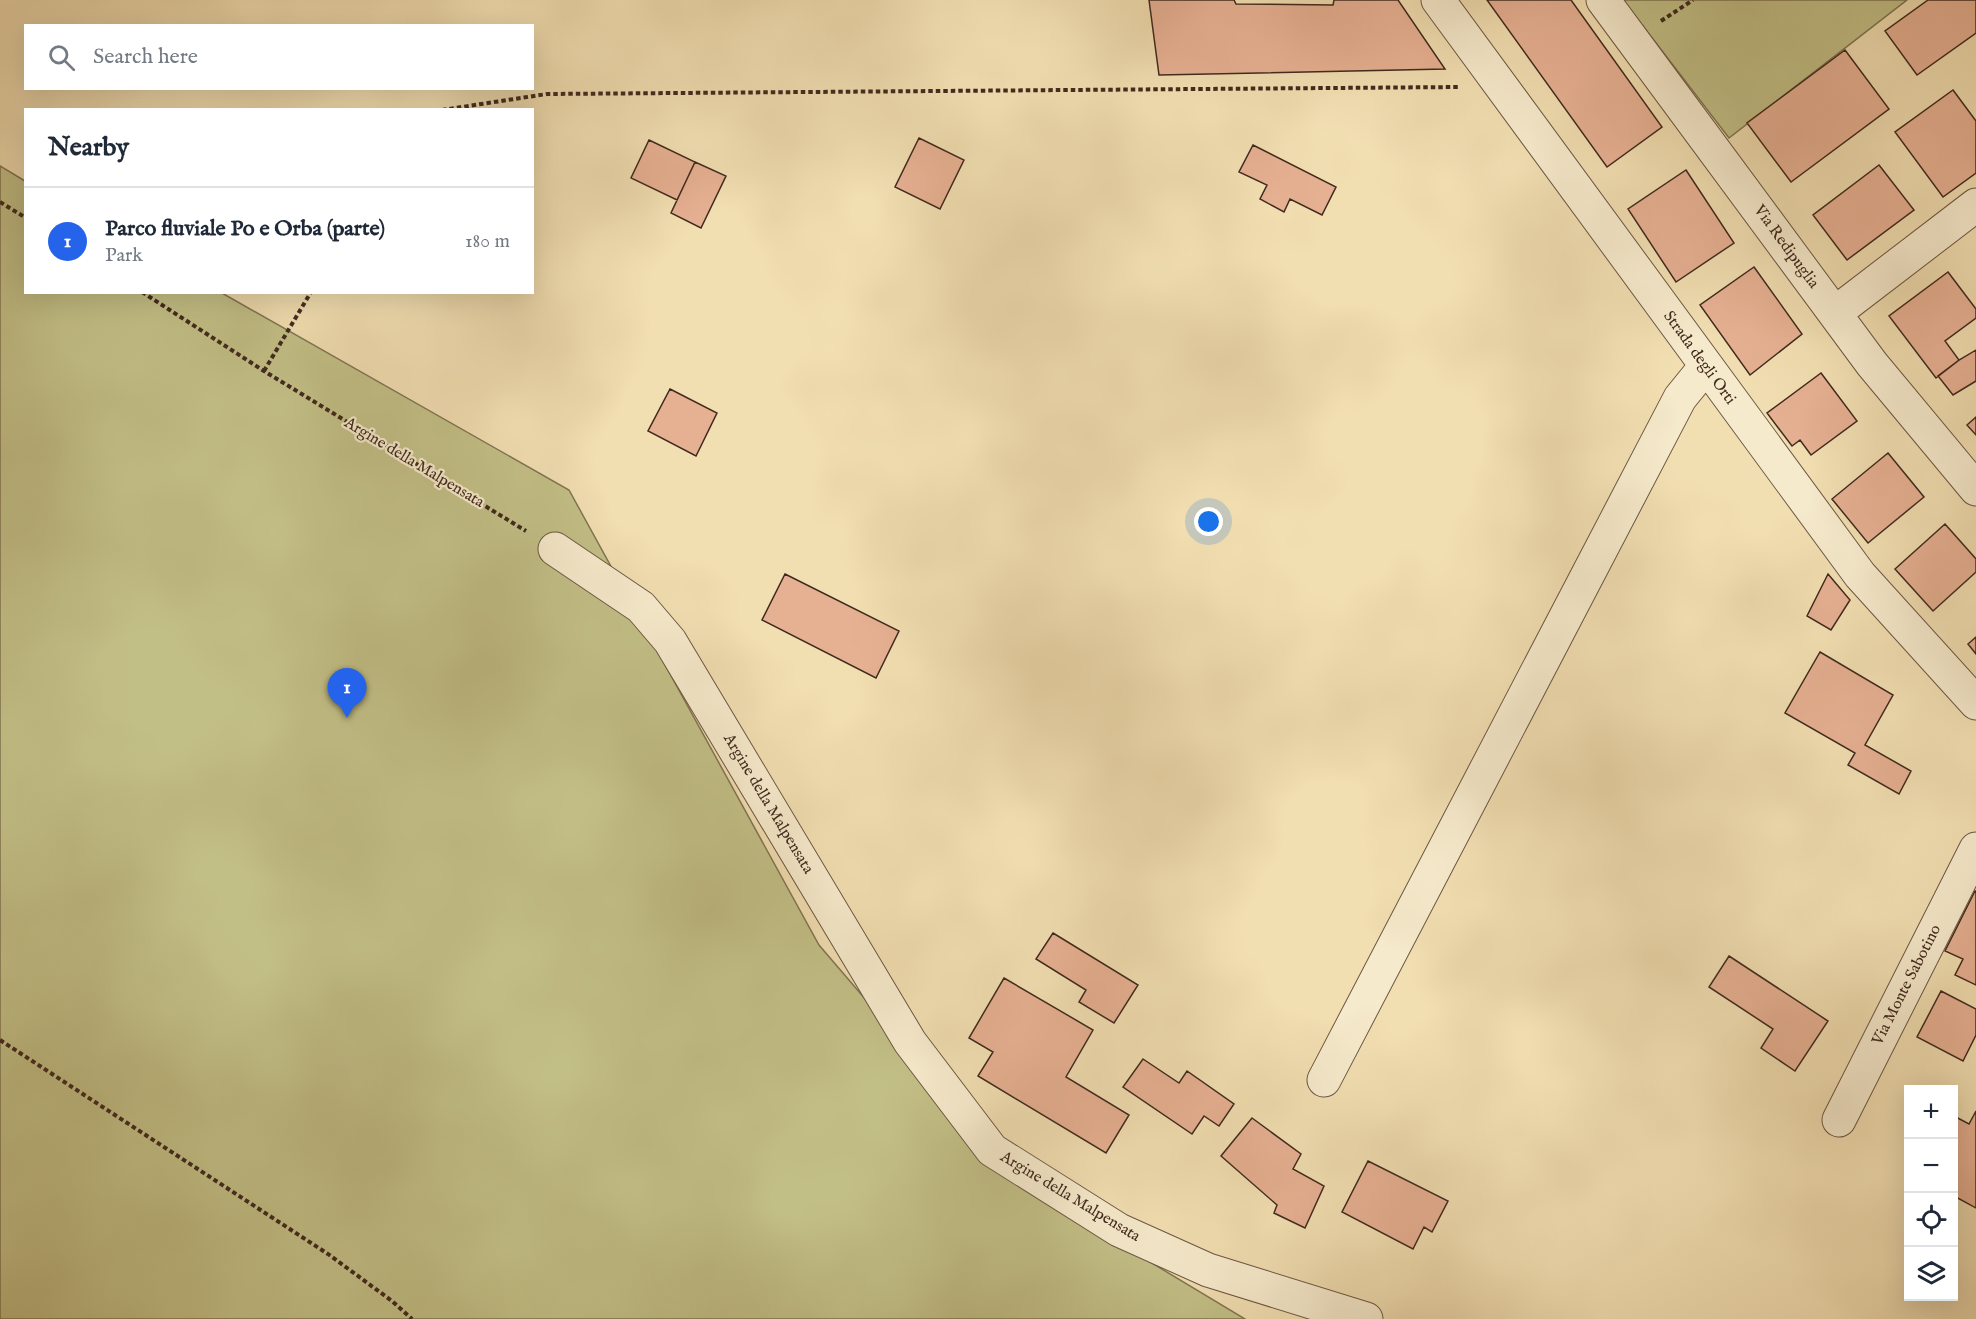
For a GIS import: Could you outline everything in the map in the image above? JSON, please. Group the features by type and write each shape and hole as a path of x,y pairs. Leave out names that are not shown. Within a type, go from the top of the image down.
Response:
{"street":[{"name":"Strada degli Orti","path":"1438,0 1860,575 1976,703"},
{"name":"Via Redipuglia","path":"1603,0 1872,364 1976,489"},
{"path":"1835,313 1976,205"},
{"path":"1324,1080 1680,398 1706,366"},
{"name":"Argine della Malpensata","path":"555,549 641,607 670,641 910,1042 992,1150 1119,1230 1208,1270 1366,1319"},
{"name":"Via Monte Sabotino","path":"1839,1120 1976,849"}],"path":[{"path":"455,108 547,94 1500,86"},
{"path":"0,202 24,217"},
{"name":"Argine della Malpensata","path":"144,294 264,371 555,549"},
{"path":"264,371 310,294"},
{"path":"0,1040 328,1254 392,1301 412,1319"}],"shaded area":[{"path":"1623,0 1907,0 1729,138"},
{"path":"0,166 24,180 24,294 224,294 569,490 819,945 1027,1188 1245,1319 0,1319"}],"building":[{"path":"1149,0 1234,0 1236,4 1333,5 1334,0 1398,0 1445,69 1159,75"},
{"path":"1487,0 1571,0 1662,127 1607,167"},
{"path":"1928,0 1976,0 1976,33 1917,75 1885,31"},
{"path":"1845,50 1889,109 1791,182 1747,123"},
{"path":"1953,90 1976,121 1976,173 1943,197 1895,132"},
{"path":"919,138 964,160 940,209 895,187"},
{"path":"649,140 695,162 677,200 631,178"},
{"path":"1253,145 1336,187 1322,215 1290,199 1284,212 1260,199 1267,185 1239,172"},
{"path":"695,162 726,176 701,228 671,213"},
{"path":"1879,165 1914,210 1847,260 1813,215"},
{"path":"1686,170 1734,243 1676,282 1628,209"},
{"path":"1754,267 1802,334 1750,375 1700,305"},
{"path":"1948,272 1976,309 1976,318 1945,341 1959,360 1936,378 1889,316"},
{"path":"1976,350 1976,381 1953,395 1938,376"},
{"path":"1821,373 1857,421 1811,455 1800,440 1792,446 1767,413"},
{"path":"670,389 717,413 696,456 648,431"},
{"path":"1976,417 1976,435 1967,425"},
{"path":"1888,453 1924,497 1868,543 1832,499"},
{"path":"1945,524 1976,559 1976,572 1933,611 1895,569"},
{"path":"785,574 899,631 876,678 762,620"},
{"path":"1828,574 1850,600 1831,630 1807,616"},
{"path":"1976,637 1976,654 1968,644"},
{"path":"1820,652 1893,695 1865,745 1911,771 1899,794 1848,765 1855,753 1785,713"},
{"path":"1975,891 1976,985 1955,975 1963,959 1945,951"},
{"path":"1053,933 1138,985 1114,1023 1079,1002 1086,990 1036,959"},
{"path":"1729,956 1828,1021 1795,1071 1761,1048 1773,1029 1709,987"},
{"path":"1004,978 1093,1030 1066,1077 1129,1115 1106,1153 978,1076 993,1052 969,1038"},
{"path":"1941,991 1976,1009 1976,1035 1963,1061 1917,1037"},
{"path":"1143,1059 1179,1083 1187,1071 1234,1104 1219,1126 1204,1116 1192,1134 1123,1087"},
{"path":"1976,1111 1976,1208 1958,1198 1958,1118 1969,1124"},
{"path":"1252,1118 1301,1154 1293,1169 1324,1186 1305,1228 1274,1213 1277,1205 1221,1156"},
{"path":"1368,1161 1448,1201 1432,1232 1424,1227 1413,1249 1342,1212"}],"place":[{"name":"Parco fluviale Po e Orba (parte)","path":"347,718"}]}
